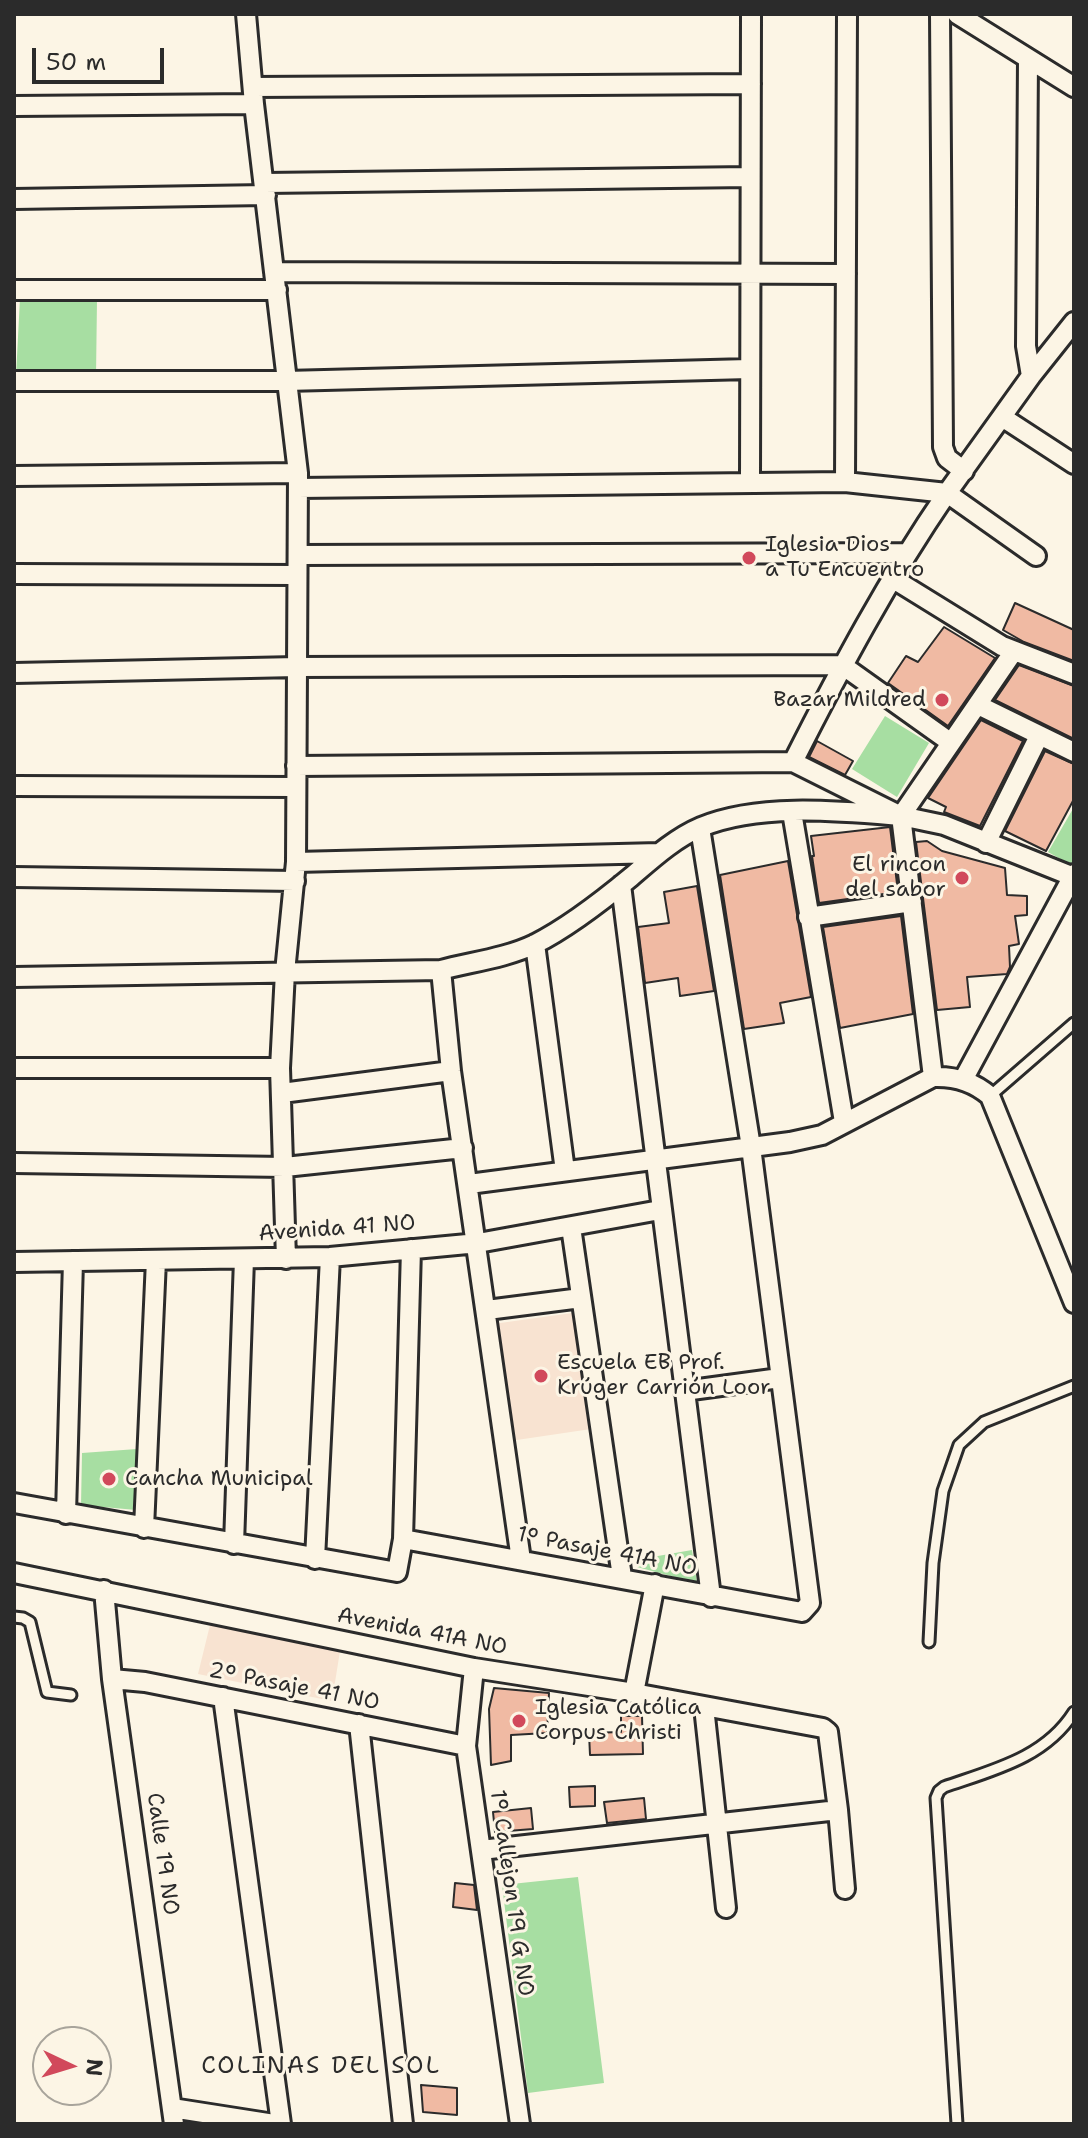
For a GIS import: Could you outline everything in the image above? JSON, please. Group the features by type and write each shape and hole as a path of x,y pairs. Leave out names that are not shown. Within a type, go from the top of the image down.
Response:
{"street":[{"path":"246,14 298,480 296,862 285,972 280,1068 286,1259"},
{"path":"750,482 751,14"},
{"path":"845,482 847,14"},
{"path":"940,14 943,447 947,458 964,471"},
{"path":"957,14 1074,87"},
{"path":"1028,59 1026,346 1031,376"},
{"path":"14,106 254,95 751,84"},
{"path":"14,199 266,189 750,177"},
{"path":"14,290 276,281 750,272 846,274"},
{"path":"793,762 842,665 906,553 1031,376 1070,334"},
{"path":"14,381 286,381 749,369"},
{"path":"1002,417 1074,464"},
{"path":"14,476 845,482 947,493 1036,556"},
{"path":"298,555 906,553"},
{"path":"14,574 297,575"},
{"path":"892,578 1014,651 1074,674"},
{"path":"933,1077 901,816 1014,651"},
{"path":"14,673 297,667 842,665 950,742"},
{"path":"978,705 1074,752"},
{"path":"986,843 1039,736"},
{"path":"296,766 793,762 901,816"},
{"path":"14,786 296,787"},
{"path":"14,977 441,970 535,944 575,919 659,853 700,828 747,814 838,811 901,816 944,825 1073,876 963,1080"},
{"path":"792,812 844,1122"},
{"path":"684,1391 780,1378 751,1147 700,828"},
{"path":"296,862 659,853"},
{"path":"14,877 295,881"},
{"path":"621,885 711,1597"},
{"path":"808,917 912,902"},
{"path":"535,944 565,1171"},
{"path":"441,970 451,1071 521,1560"},
{"path":"14,1068 280,1068"},
{"path":"282,1093 451,1071"},
{"path":"469,1184 822,1135 933,1077 948,1076 980,1088 990,1096 1074,1303"},
{"path":"14,1163 285,1167 463,1148"},
{"name":"Avenida 41 NO","path":"14,1262 330,1257 478,1243 660,1210"},
{"path":"571,1227 622,1577"},
{"path":"14,1503 397,1572 403,1539 411,1249"},
{"path":"315,1559 330,1257"},
{"path":"234,1544 244,1259"},
{"path":"144,1528 156,1260"},
{"path":"66,1514 73,1261"},
{"path":"487,1310 581,1298"},
{"name":"1º Pasaje 41A NO","path":"403,1539 802,1612 810,1603 780,1378"},
{"name":"Avenida 41A NO","path":"14,1573 474,1668 634,1693 823,1728 828,1732 838,1810"},
{"path":"634,1693 655,1584"},
{"name":"Calle 19 NO","path":"104,1590 112,1679 173,2116"},
{"name":"1º Callejon 19 G NO","path":"474,1668 466,1746 520,2124"},
{"name":"2º Pasaje 41 NO","path":"112,1679 145,1682 466,1746"},
{"path":"223,1697 281,2124"},
{"path":"704,1707 726,1908"},
{"path":"359,1724 403,2124"},
{"path":"481,1850 838,1810 845,1889"},
{"path":"173,2116 274,2124"}],"lane":[{"path":"990,1096 1074,1023"},
{"path":"929,1642 933,1563 943,1491 959,1445 984,1422 1074,1386"},
{"path":"14,1617 30,1622 44,1689 50,1695 71,1695"},
{"path":"957,2124 936,1798 944,1787 1027,1758 1067,1723 1074,1712"}],"shaded area":[{"name":"Escuela EB Prof. Krúger Carrión Loor","path":"572,1313 591,1429 510,1441 493,1324"},
{"path":"210,1625 340,1651 332,1701 198,1674"}],"green space":[{"path":"20,298 97,300 96,376 16,376"},
{"path":"885,716 929,743 897,797 852,769"},
{"path":"1074,807 1074,861 1071,865 1048,852"},
{"name":"Cancha Municipal","path":"137,1449 136,1510 81,1505 82,1453"},
{"path":"692,1550 697,1583 637,1567 635,1560"},
{"path":"578,1877 604,2083 528,2093 502,1885"}],"building":[{"path":"1015,603 1074,630 1074,661 1024,642 1003,630"},
{"path":"944,627 995,658 948,726 888,683 906,656 918,662"},
{"path":"1019,665 1074,686 1074,739 995,700"},
{"path":"981,720 1023,741 980,826 944,812 946,807 928,798"},
{"path":"817,741 853,761 845,775 809,757"},
{"path":"1045,751 1074,764 1074,799 1046,851 1005,831"},
{"path":"890,827 898,892 819,903 811,836"},
{"path":"927,841 942,851 1005,868 1007,895 1027,896 1027,915 1015,916 1019,944 1009,946 1010,967 1007,974 967,977 970,1007 937,1010 916,842"},
{"path":"788,861 811,997 780,1003 784,1023 744,1029 720,875"},
{"path":"697,886 714,991 680,996 678,978 645,983 638,927 669,923 664,892"},
{"path":"901,916 913,1014 840,1028 823,927"},
{"name":"Iglesia Católica Corpus Christi","path":"494,1688 549,1693 547,1733 511,1735 511,1761 491,1765 489,1709"},
{"path":"621,1716 642,1716 643,1754 590,1755 589,1733 621,1732"},
{"path":"595,1786 595,1806 570,1807 569,1787"},
{"path":"644,1798 646,1819 607,1823 604,1802"},
{"path":"531,1808 533,1829 495,1832 493,1812"},
{"path":"455,1883 474,1885 477,1910 453,1907"},
{"path":"421,2085 457,2088 457,2115 423,2112"}],"place":[{"name":"Iglesia Dios a Tu Encuentro","path":"749,558"},
{"name":"Bazar Mildred","path":"942,700"},
{"name":"El rincon del sabor","path":"962,878"},
{"name":"Escuela EB Prof. Krúger Carrión Loor","path":"541,1376"},
{"name":"Cancha Municipal","path":"109,1479"},
{"name":"Iglesia Católica Corpus Christi","path":"519,1721"}],"district":[{"name":"COLINAS DEL SOL","path":"321,2067"}]}
